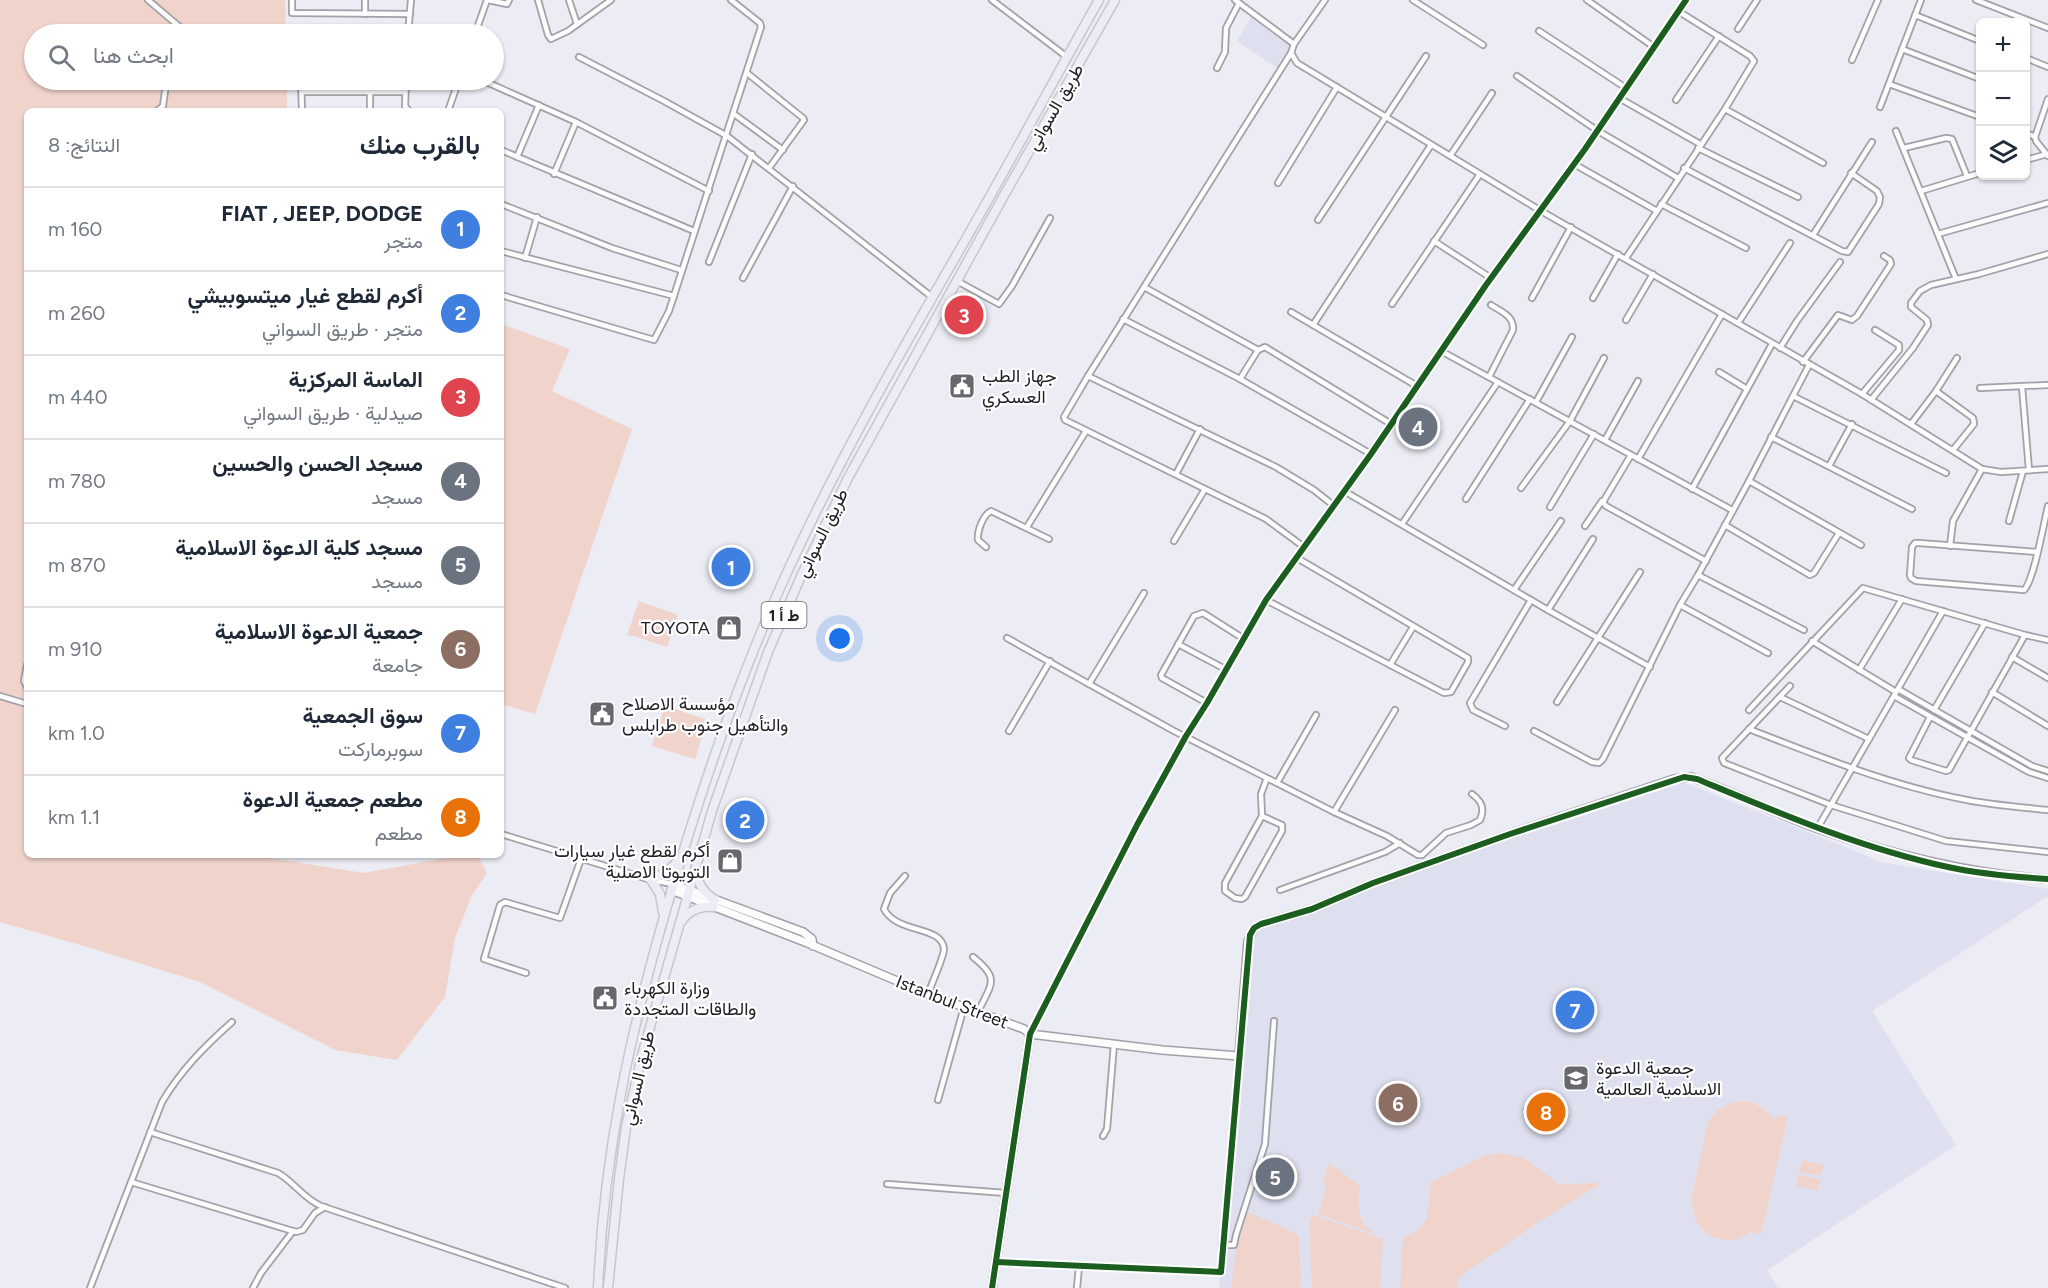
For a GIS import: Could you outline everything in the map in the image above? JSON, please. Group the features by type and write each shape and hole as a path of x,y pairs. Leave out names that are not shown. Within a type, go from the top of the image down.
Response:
{"highway":[{"name":"طريق السواني","path":"598,1288 606,1180 618,1101 642,992 672,887 740,687 789,569 857,430 1099,0"},
{"name":"طريق السواني","path":"608,1288 626,1127 642,1055 712,811 768,652 848,477 1115,0"},
{"path":"663,920 662,902 653,881 668,871 682,856"},
{"path":"678,931 685,917 691,912 714,904 698,880 697,862"}],"street":[{"path":"148,0 176,24"},
{"path":"292,0 292,13 410,14"},
{"path":"365,0 365,14"},
{"path":"409,24 411,0"},
{"path":"479,24 487,0 507,4 509,0"},
{"path":"538,0 549,38 554,38 577,24 611,0"},
{"path":"568,0 577,24"},
{"path":"504,296 654,340 674,296 761,25 731,0"},
{"path":"992,0 1066,57"},
{"path":"1304,548 1266,519 1086,431 1065,420 1064,417 1291,53 1294,44 1325,0"},
{"path":"1413,0 1483,45"},
{"path":"1587,0 1654,46"},
{"path":"992,1288 1030,1034 1137,825 1266,600 1371,454 1491,278 1598,131 1686,0"},
{"path":"1738,29 1757,0"},
{"path":"1852,60 1878,0"},
{"path":"1880,107 1921,0"},
{"path":"1976,0 2048,28"},
{"path":"1217,68 1225,52 1226,28 1237,2 1294,44"},
{"path":"1626,258 1725,109 1754,61 1750,56 1678,10"},
{"path":"1915,15 1976,39"},
{"path":"1539,31 1626,88"},
{"path":"1676,100 1719,36"},
{"path":"1902,50 1976,78"},
{"path":"1291,53 1297,63 1431,145 1541,211 1862,394 1982,469 2001,472 2048,469"},
{"path":"1318,220 1426,56"},
{"path":"579,57 664,100 727,136 932,297"},
{"path":"2030,60 2048,66"},
{"path":"747,73 803,118 803,122 769,168"},
{"path":"1517,76 1598,131 1678,178"},
{"path":"1889,84 1976,116"},
{"path":"1278,183 1337,87"},
{"path":"161,108 163,106 165,90"},
{"path":"449,108 455,90"},
{"path":"504,90 576,122 709,191"},
{"path":"302,108 302,92 405,92 407,108"},
{"path":"370,92 370,108"},
{"path":"1450,156 1492,93"},
{"path":"1619,98 1699,146 1798,197"},
{"path":"2030,159 2047,155 2035,137 2048,99"},
{"path":"517,157 539,105"},
{"path":"1725,109 1823,163"},
{"path":"734,114 783,150"},
{"path":"554,174 576,122"},
{"path":"1896,131 1956,279"},
{"path":"2030,135 2035,137"},
{"path":"1904,148 1946,138 1952,139 1967,176"},
{"path":"1813,235 1872,142"},
{"path":"1313,325 1431,145"},
{"path":"504,151 694,231"},
{"path":"709,262 752,154"},
{"path":"1574,164 1656,211"},
{"path":"1684,168 1848,252 1873,213 1880,197 1877,191 1851,173"},
{"path":"1921,191 1976,173"},
{"path":"1392,304 1480,174"},
{"path":"743,278 793,186"},
{"path":"1938,234 2048,203"},
{"path":"1661,204 1746,248"},
{"path":"504,205 612,248 681,270"},
{"path":"525,258 537,218"},
{"path":"957,281 999,304 1012,286 1050,218"},
{"path":"1532,298 1571,227"},
{"path":"1434,241 1491,278"},
{"path":"1738,324 1790,243"},
{"path":"504,252 674,296"},
{"path":"1593,298 1618,254"},
{"path":"1871,400 1913,348 1928,325 1927,320 1913,310 1911,303 1920,291 1931,285 2012,266 2048,254"},
{"path":"1534,730 1592,762 1599,763 1607,754 1680,606 1793,396 1806,363 1838,315 1852,320 1857,316 1891,264 1890,260 1884,256"},
{"path":"1780,348 1802,313 1840,262"},
{"path":"1626,320 1653,274"},
{"path":"1144,286 1258,350"},
{"path":"1489,377 1513,330 1514,323 1511,318 1491,305"},
{"path":"1291,312 1417,386"},
{"path":"1638,459 1722,314"},
{"path":"1124,319 1240,379 1371,454"},
{"path":"1862,394 1899,350 1899,345 1875,330"},
{"path":"1536,402 1572,337"},
{"path":"1692,489 1772,344"},
{"path":"1240,379 1258,350 1265,347 1391,424"},
{"path":"1441,351 1732,510"},
{"path":"1521,488 1570,421 1604,358"},
{"path":"1911,424 1957,358"},
{"path":"1719,372 1747,389"},
{"path":"1088,376 1276,467 1314,490 1333,505"},
{"path":"1605,440 1638,381"},
{"path":"1402,524 1498,382"},
{"path":"1980,388 2048,385"},
{"path":"2009,521 2026,470 2022,387"},
{"path":"1936,391 1973,417 1974,423 1953,450"},
{"path":"1793,396 1946,473"},
{"path":"1466,499 1530,399"},
{"path":"1829,466 1852,424"},
{"path":"1176,474 1200,429"},
{"path":"1027,527 1086,431"},
{"path":"1550,507 1594,434"},
{"path":"1772,437 1912,509"},
{"path":"1585,526 1631,454"},
{"path":"1950,546 1953,521 1982,469"},
{"path":"1749,481 1861,545"},
{"path":"1174,541 1204,489"},
{"path":"1344,491 1650,667"},
{"path":"1604,498 1603,502 1606,506 1706,561"},
{"path":"2037,552 1915,543 1912,547 1911,579 2024,590 2029,585 2037,552 2048,506"},
{"path":"986,547 978,540 978,536 988,513 995,512 1049,539"},
{"path":"1514,590 1561,521"},
{"path":"1725,525 1810,575 1814,573 1839,533"},
{"path":"1548,610 1593,539"},
{"path":"1266,600 1444,693 1451,692 1468,658 1297,558"},
{"path":"1557,702 1640,572"},
{"path":"1698,575 1804,630"},
{"path":"1749,710 1863,588 2048,640"},
{"path":"1089,684 1144,593"},
{"path":"1859,670 1902,599"},
{"path":"1505,726 1473,710 1470,703 1531,600"},
{"path":"1680,606 1768,653"},
{"path":"1817,829 1943,611"},
{"path":"1208,703 1161,678 1178,644 1194,616 1200,613 1244,639"},
{"path":"1934,710 1985,623"},
{"path":"1390,665 1413,627"},
{"path":"1930,717 1909,755 1911,760 1948,770 2025,635"},
{"path":"1006,638 1186,736 1400,843 1416,854 1422,855 1446,834 1478,822 1482,816 1482,805 1472,794"},
{"path":"1812,641 1896,692 1934,710 2032,766 2048,771"},
{"path":"1178,644 1227,670"},
{"path":"2012,657 2048,678"},
{"path":"1009,731 1050,661"},
{"path":"1790,686 1722,758 1724,763 1831,805 1946,841 2048,852"},
{"path":"1896,692 1930,717 2029,772 2048,778"},
{"path":"1992,692 2048,726"},
{"path":"0,696 24,703"},
{"path":"1780,697 1869,740"},
{"path":"1334,812 1395,710"},
{"path":"1277,783 1316,716"},
{"path":"1749,729 1852,768 1963,800 2048,810"},
{"path":"996,1262 1221,1272 1248,941 1254,928 1261,924 1312,909 1373,883 1510,834 1684,777 1696,779 1817,829 1878,849 1948,867 2048,879"},
{"path":"1262,816 1282,825 1282,831 1245,897 1235,898 1225,891 1225,883 1262,816 1261,794 1267,778"},
{"path":"504,835 672,887"},
{"path":"1280,890 1385,852 1400,843"},
{"path":"526,973 484,959 500,905 504,902 560,918 581,859"},
{"path":"905,876 890,893 884,909 894,921 936,935 942,942 944,950 928,994"},
{"name":"Istanbul Street","path":"672,887 928,994 1023,1029 1030,1034 1239,1056"},
{"path":"973,957 991,975 990,986 978,1012"},
{"path":"938,1100 964,1007"},
{"path":"1222,1245 1234,1245 1265,1144 1274,1021"},
{"path":"90,1288 162,1102 176,1079 202,1049 232,1022"},
{"path":"1102,1136 1107,1129 1114,1044"},
{"path":"150,1132 272,1171 288,1179 305,1197 325,1207 565,1288"},
{"path":"131,1182 293,1231 303,1230 315,1213 325,1207"},
{"path":"887,1184 1006,1193"},
{"path":"253,1288 261,1273 293,1231"},
{"path":"1077,1288 1079,1266"}],"shaded area":[{"path":"0,0 285,0 286,24 24,24 24,90 287,90 287,108 24,108 24,858 270,858 364,873 446,858 480,858 487,873 472,895 455,938 445,997 397,1060 335,1050 200,982 0,922"},
{"path":"1251,17 1289,43 1277,68 1237,41"},
{"path":"504,325 570,349 552,391 632,429 535,714 504,705"},
{"path":"639,601 678,615 667,647 627,635"},
{"path":"668,697 674,700 673,708 707,720 695,759 652,746"},
{"name":"جمعية الدعوة الاسلامية العالمية","path":"1683,782 1878,862 2048,889 2048,896 1872,1011 1956,1145 1767,1270 1778,1288 1219,1288 1251,939 1268,923 1310,914 1360,892 1634,796"},
{"path":"1747,1101 1763,1108 1775,1121 1777,1115 1788,1117 1761,1234 1752,1232 1735,1240 1719,1239 1706,1234 1695,1219 1691,1199 1708,1123 1724,1106"},
{"path":"1502,1153 1524,1158 1559,1184 1602,1183 1537,1223 1457,1279 1458,1288 1400,1288 1403,1237 1420,1229 1427,1218 1431,1182 1487,1155"},
{"path":"1802,1160 1824,1165 1821,1176 1799,1172"},
{"path":"1329,1163 1360,1185 1360,1216 1365,1225 1377,1235 1318,1214 1326,1186 1322,1184"},
{"path":"1798,1175 1821,1179 1818,1191 1796,1186"},
{"path":"1246,1211 1299,1235 1301,1288 1231,1288 1237,1242"},
{"path":"1313,1215 1383,1239 1380,1288 1312,1288 1309,1224"}],"cycle path":[{"path":"992,1288 1030,1034 1137,825 1266,600 1371,454 1486,285 1585,149 1686,0"},
{"path":"996,1262 1221,1272 1250,935 1254,928 1261,924 1312,909 1373,883 1510,834 1684,777 1697,779 1852,840 1915,859 1972,872 2048,879"}],"place":[{"name":"الماسة المركزية","path":"964,315"},
{"name":"جهاز الطب العسكري","path":"962,386"},
{"name":"مسجد الحسن والحسين","path":"1418,427"},
{"name":"FIAT , JEEP, DODGE","path":"731,567"},
{"name":"TOYOTA","path":"729,628"},
{"name":"مؤسسة الاصلاح والتأهيل جنوب طرابلس","path":"602,714"},
{"name":"أكرم لقطع غيار ميتسوبيشي","path":"745,820"},
{"name":"أكرم لقطع غيار سيارات التويوتا الاصلية","path":"730,861"},
{"name":"وزارة الكهرباء والطاقات المتجددة","path":"605,998"},
{"name":"سوق الجمعية","path":"1575,1010"},
{"name":"جمعية الدعوة الاسلامية العالمية","path":"1576,1078"},
{"name":"جمعية الدعوة الاسلامية","path":"1398,1103"},
{"name":"مطعم جمعية الدعوة","path":"1546,1112"},
{"name":"مسجد كلية الدعوة الاسلامية","path":"1275,1177"}]}
